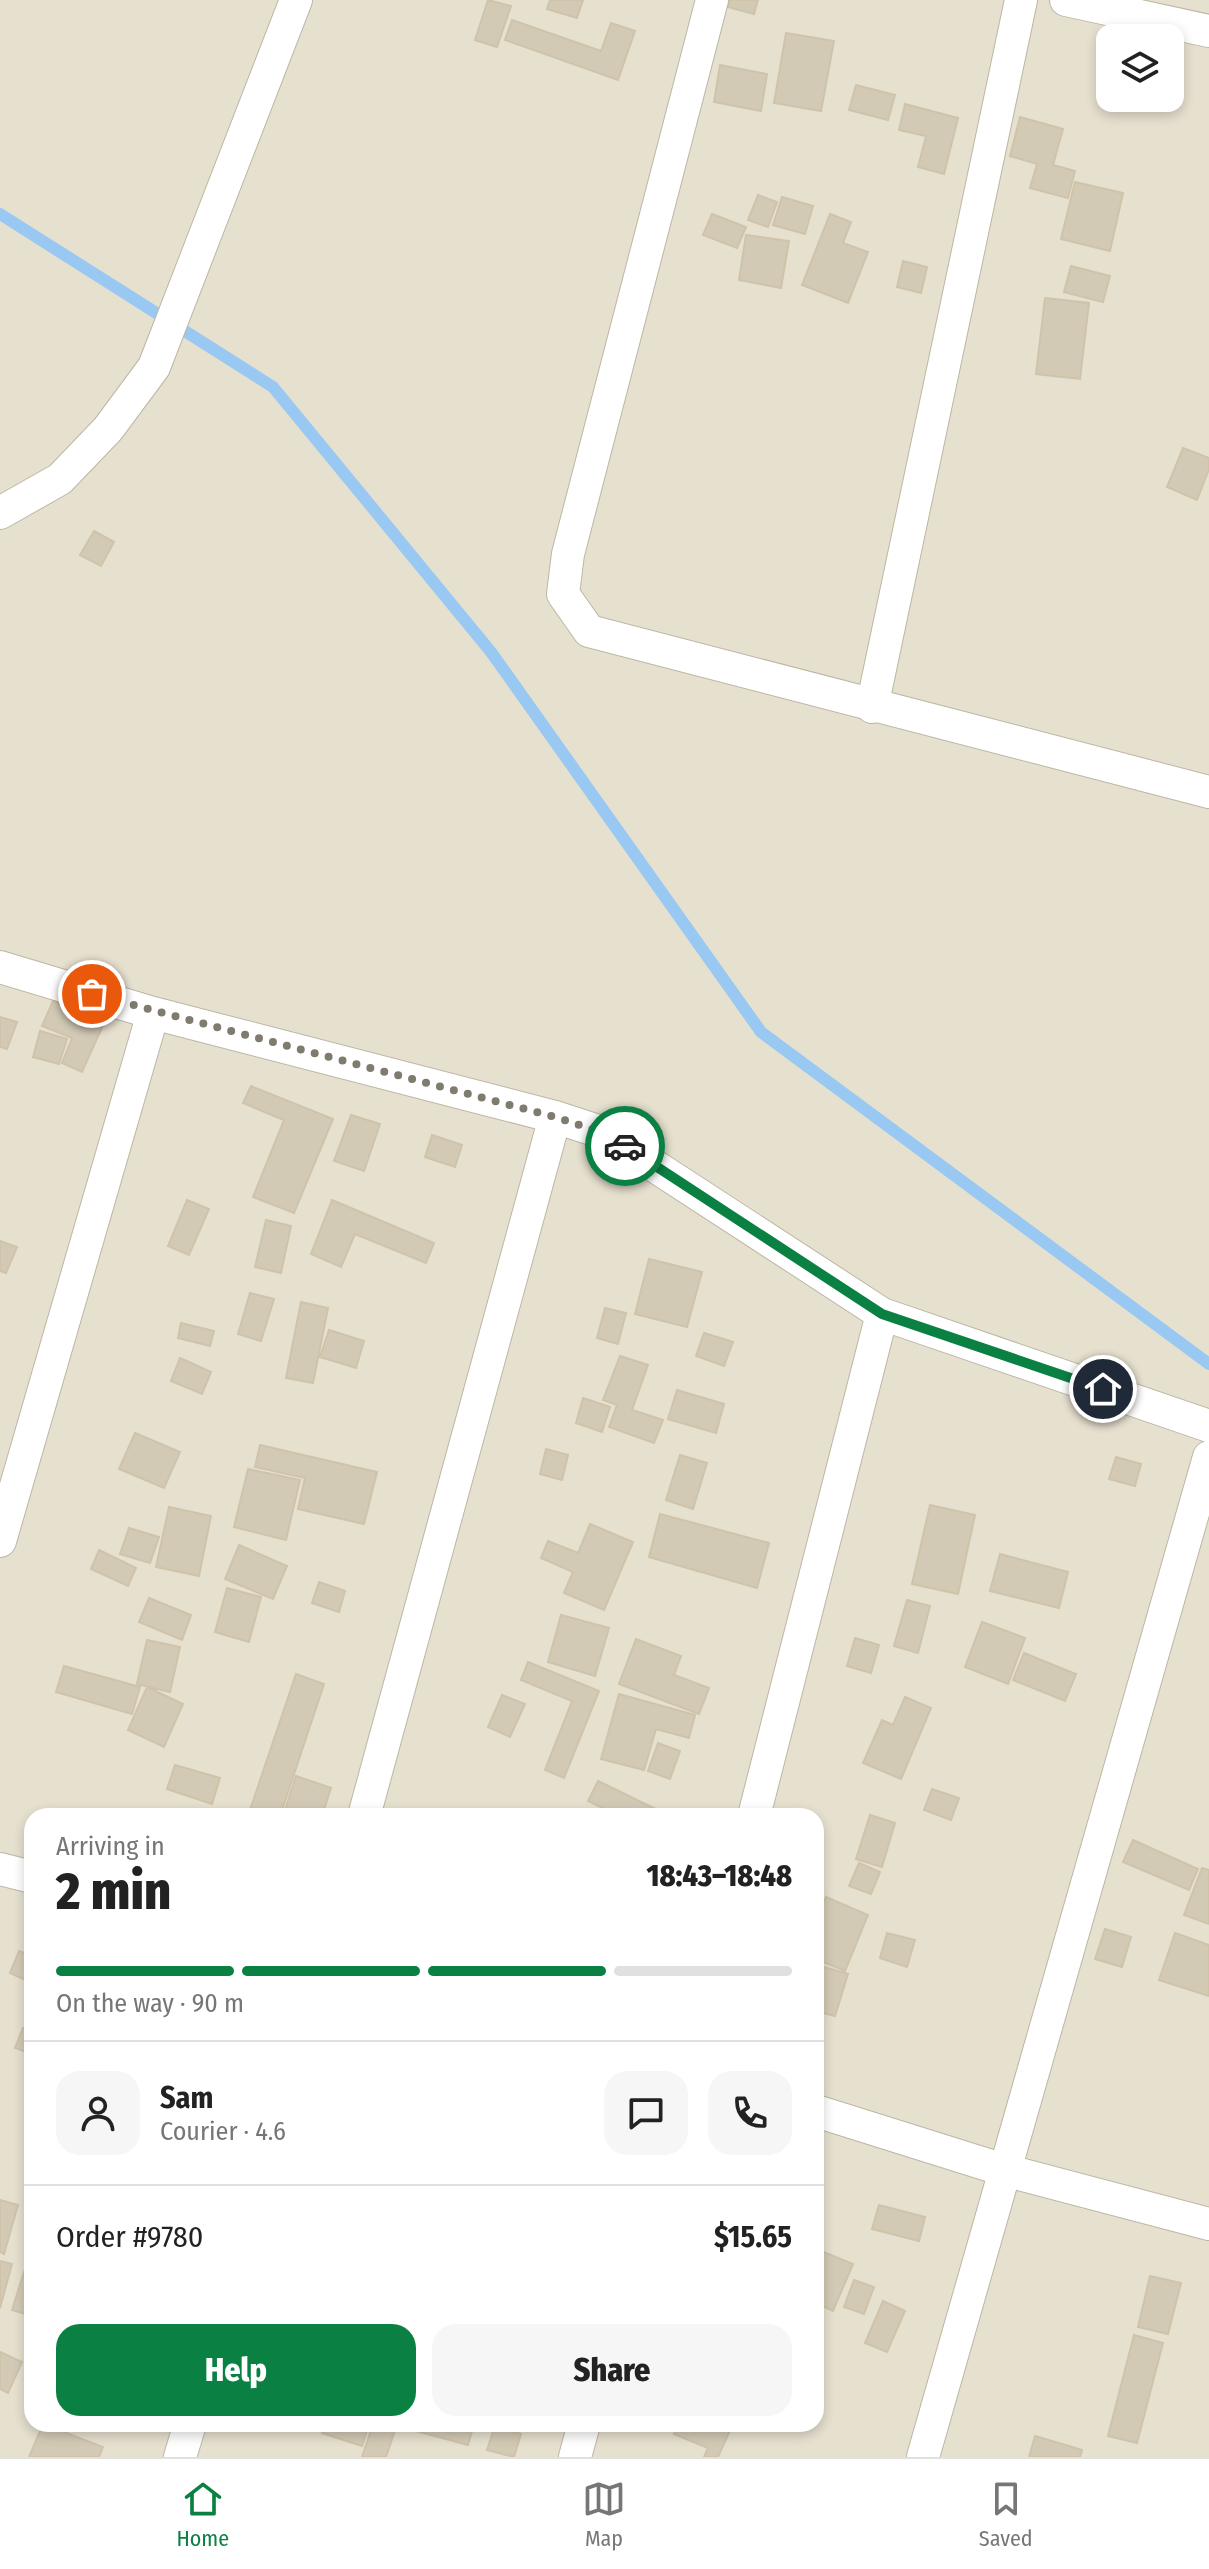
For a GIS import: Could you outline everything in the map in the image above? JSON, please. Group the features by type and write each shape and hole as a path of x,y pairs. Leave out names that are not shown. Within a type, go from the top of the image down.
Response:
{"street":[{"path":"0,513 60,479 108,429 154,367 296,0"},
{"path":"712,0 568,554 563,594 589,631 872,707 1209,792"},
{"path":"872,707 1021,0"},
{"path":"1066,0 1209,31"},
{"path":"0,967 153,1013 555,1117 604,1133 882,1314 1209,1426"},
{"path":"0,1541 153,1013"},
{"path":"366,1808 555,1117"},
{"path":"756,1808 882,1314"},
{"path":"923,2457 1209,1457"},
{"path":"0,1869 24,1875"},
{"path":"824,2114 1004,2170 1209,2224"},
{"path":"180,2457 188,2432"},
{"path":"575,2457 582,2432"}],"shaded area":[{"path":"0,0 1209,0 1209,2457 0,2457"}],"building":[{"path":"488,0 511,6 497,47 475,40"},
{"path":"550,0 583,0 577,18 547,9"},
{"path":"730,0 758,0 754,14 728,7"},
{"path":"512,20 601,51 611,23 635,31 618,80 505,40"},
{"path":"786,33 834,41 821,111 774,103"},
{"path":"720,65 767,74 761,111 714,102"},
{"path":"856,85 895,95 888,120 849,110"},
{"path":"905,104 958,118 944,174 918,167 926,136 899,130"},
{"path":"1020,117 1063,129 1053,165 1075,171 1068,198 1030,188 1037,164 1010,156"},
{"path":"1075,182 1123,193 1110,251 1061,239"},
{"path":"758,195 777,202 768,227 748,220"},
{"path":"782,197 813,206 805,234 773,225"},
{"path":"712,214 746,227 737,248 703,235"},
{"path":"830,214 851,222 843,243 868,252 848,303 802,285"},
{"path":"746,235 789,241 781,288 739,280"},
{"path":"903,261 927,267 921,293 897,287"},
{"path":"1071,266 1110,276 1103,302 1064,292"},
{"path":"1045,298 1089,303 1080,379 1036,374"},
{"path":"1183,448 1209,458 1209,469 1197,500 1167,487"},
{"path":"94,531 114,542 101,566 80,555"},
{"path":"53,1001 104,1023 82,1072 62,1063 72,1038 42,1026"},
{"path":"0,1017 17,1022 7,1049 0,1047"},
{"path":"40,1031 67,1039 59,1064 33,1057"},
{"path":"251,1086 333,1119 294,1213 253,1197 284,1120 243,1103"},
{"path":"351,1115 380,1124 364,1171 334,1161"},
{"path":"432,1135 462,1145 455,1167 425,1157"},
{"path":"187,1200 209,1209 189,1255 168,1246"},
{"path":"332,1200 434,1243 426,1263 355,1234 341,1267 311,1254"},
{"path":"266,1220 291,1226 281,1273 255,1267"},
{"path":"0,1241 17,1247 6,1273 0,1271"},
{"path":"649,1259 702,1272 687,1327 635,1314"},
{"path":"250,1293 274,1299 261,1341 238,1334"},
{"path":"301,1302 328,1308 313,1383 286,1378"},
{"path":"605,1308 626,1313 618,1344 597,1338"},
{"path":"181,1323 214,1331 210,1346 178,1338"},
{"path":"329,1330 364,1341 356,1368 320,1357"},
{"path":"704,1333 733,1342 724,1366 696,1356"},
{"path":"620,1356 648,1365 632,1410 663,1420 654,1443 609,1427 617,1405 603,1400"},
{"path":"180,1358 211,1372 202,1394 171,1381"},
{"path":"677,1390 724,1404 716,1433 668,1419"},
{"path":"583,1398 610,1407 602,1432 576,1423"},
{"path":"135,1433 180,1452 164,1488 119,1469"},
{"path":"260,1445 377,1472 364,1524 298,1509 305,1478 255,1467"},
{"path":"546,1449 568,1455 562,1480 540,1474"},
{"path":"680,1455 707,1463 693,1509 666,1500"},
{"path":"1116,1457 1141,1464 1135,1486 1109,1479"},
{"path":"248,1469 300,1480 286,1540 234,1527"},
{"path":"930,1505 975,1515 958,1594 912,1584"},
{"path":"169,1507 211,1516 199,1576 156,1567"},
{"path":"660,1514 769,1543 757,1588 649,1557"},
{"path":"590,1524 633,1542 604,1610 564,1593 573,1572 541,1558 548,1541 578,1553"},
{"path":"129,1528 159,1537 150,1563 120,1554"},
{"path":"239,1545 287,1566 273,1599 225,1579"},
{"path":"99,1550 136,1568 128,1586 91,1569"},
{"path":"1000,1554 1068,1572 1059,1608 990,1591"},
{"path":"319,1582 345,1591 339,1612 312,1603"},
{"path":"227,1588 261,1597 249,1642 215,1632"},
{"path":"149,1598 191,1615 182,1640 139,1622"},
{"path":"907,1600 930,1606 918,1653 894,1646"},
{"path":"561,1615 609,1628 595,1676 548,1662"},
{"path":"982,1622 1025,1638 1008,1684 965,1667"},
{"path":"855,1638 879,1645 871,1673 847,1666"},
{"path":"636,1639 681,1656 674,1675 709,1688 699,1714 619,1684"},
{"path":"147,1640 180,1647 170,1692 137,1684"},
{"path":"1024,1653 1076,1674 1065,1701 1013,1680"},
{"path":"528,1662 599,1691 564,1778 545,1770 572,1701 521,1680"},
{"path":"64,1666 140,1687 132,1714 56,1692"},
{"path":"296,1674 324,1684 283,1808 251,1808"},
{"path":"147,1687 183,1704 164,1747 128,1730"},
{"path":"619,1694 695,1715 689,1738 656,1729 644,1770 601,1759"},
{"path":"502,1695 525,1704 510,1737 488,1727"},
{"path":"905,1697 931,1708 901,1779 863,1763 882,1720 893,1725"},
{"path":"658,1743 680,1751 670,1779 648,1771"},
{"path":"175,1765 220,1778 212,1804 167,1789"},
{"path":"296,1776 331,1788 325,1808 286,1808"},
{"path":"598,1781 654,1808 603,1808 588,1801"},
{"path":"932,1789 959,1798 951,1820 924,1810"},
{"path":"870,1815 895,1823 882,1867 856,1859"},
{"path":"1133,1840 1198,1869 1189,1890 1123,1862"},
{"path":"859,1863 880,1872 871,1894 849,1886"},
{"path":"1202,1868 1209,1870 1209,1924 1184,1915"},
{"path":"826,1897 868,1915 845,1971 824,1962"},
{"path":"1105,1929 1131,1937 1122,1967 1095,1959"},
{"path":"887,1933 915,1940 907,1967 880,1958"},
{"path":"1175,1933 1209,1945 1209,1996 1159,1980"},
{"path":"19,1951 24,1953 24,1979 10,1973"},
{"path":"824,1967 848,1974 835,2016 824,2013"},
{"path":"23,2028 24,2028 24,2051 15,2048"},
{"path":"0,2200 18,2205 4,2254 0,2252"},
{"path":"879,2205 925,2217 919,2241 872,2229"},
{"path":"824,2252 853,2264 833,2311 824,2307"},
{"path":"0,2261 12,2264 0,2308"},
{"path":"24,2272 24,2314 12,2310"},
{"path":"1150,2276 1181,2283 1168,2334 1138,2327"},
{"path":"854,2280 874,2287 864,2314 844,2307"},
{"path":"883,2301 905,2311 887,2352 865,2343"},
{"path":"1134,2335 1163,2343 1137,2443 1108,2436"},
{"path":"0,2352 22,2362 8,2393 0,2389"},
{"path":"40,2432 64,2432 103,2447 99,2457 29,2457"},
{"path":"322,2432 366,2432 362,2446"},
{"path":"370,2432 394,2432 386,2457 362,2457"},
{"path":"420,2432 472,2432 468,2445"},
{"path":"493,2432 521,2434 514,2457 487,2450"},
{"path":"729,2432 718,2457 704,2457 708,2448 674,2434"},
{"path":"1035,2436 1082,2450 1080,2457 1029,2457"}],"waterway":[{"path":"0,214 273,387 491,652 761,1032 1209,1364"}],"way so far":[{"path":"92,994 153,1013 555,1117 604,1133 625,1146"}],"route":[{"path":"625,1146 882,1314 1103,1389"}]}
